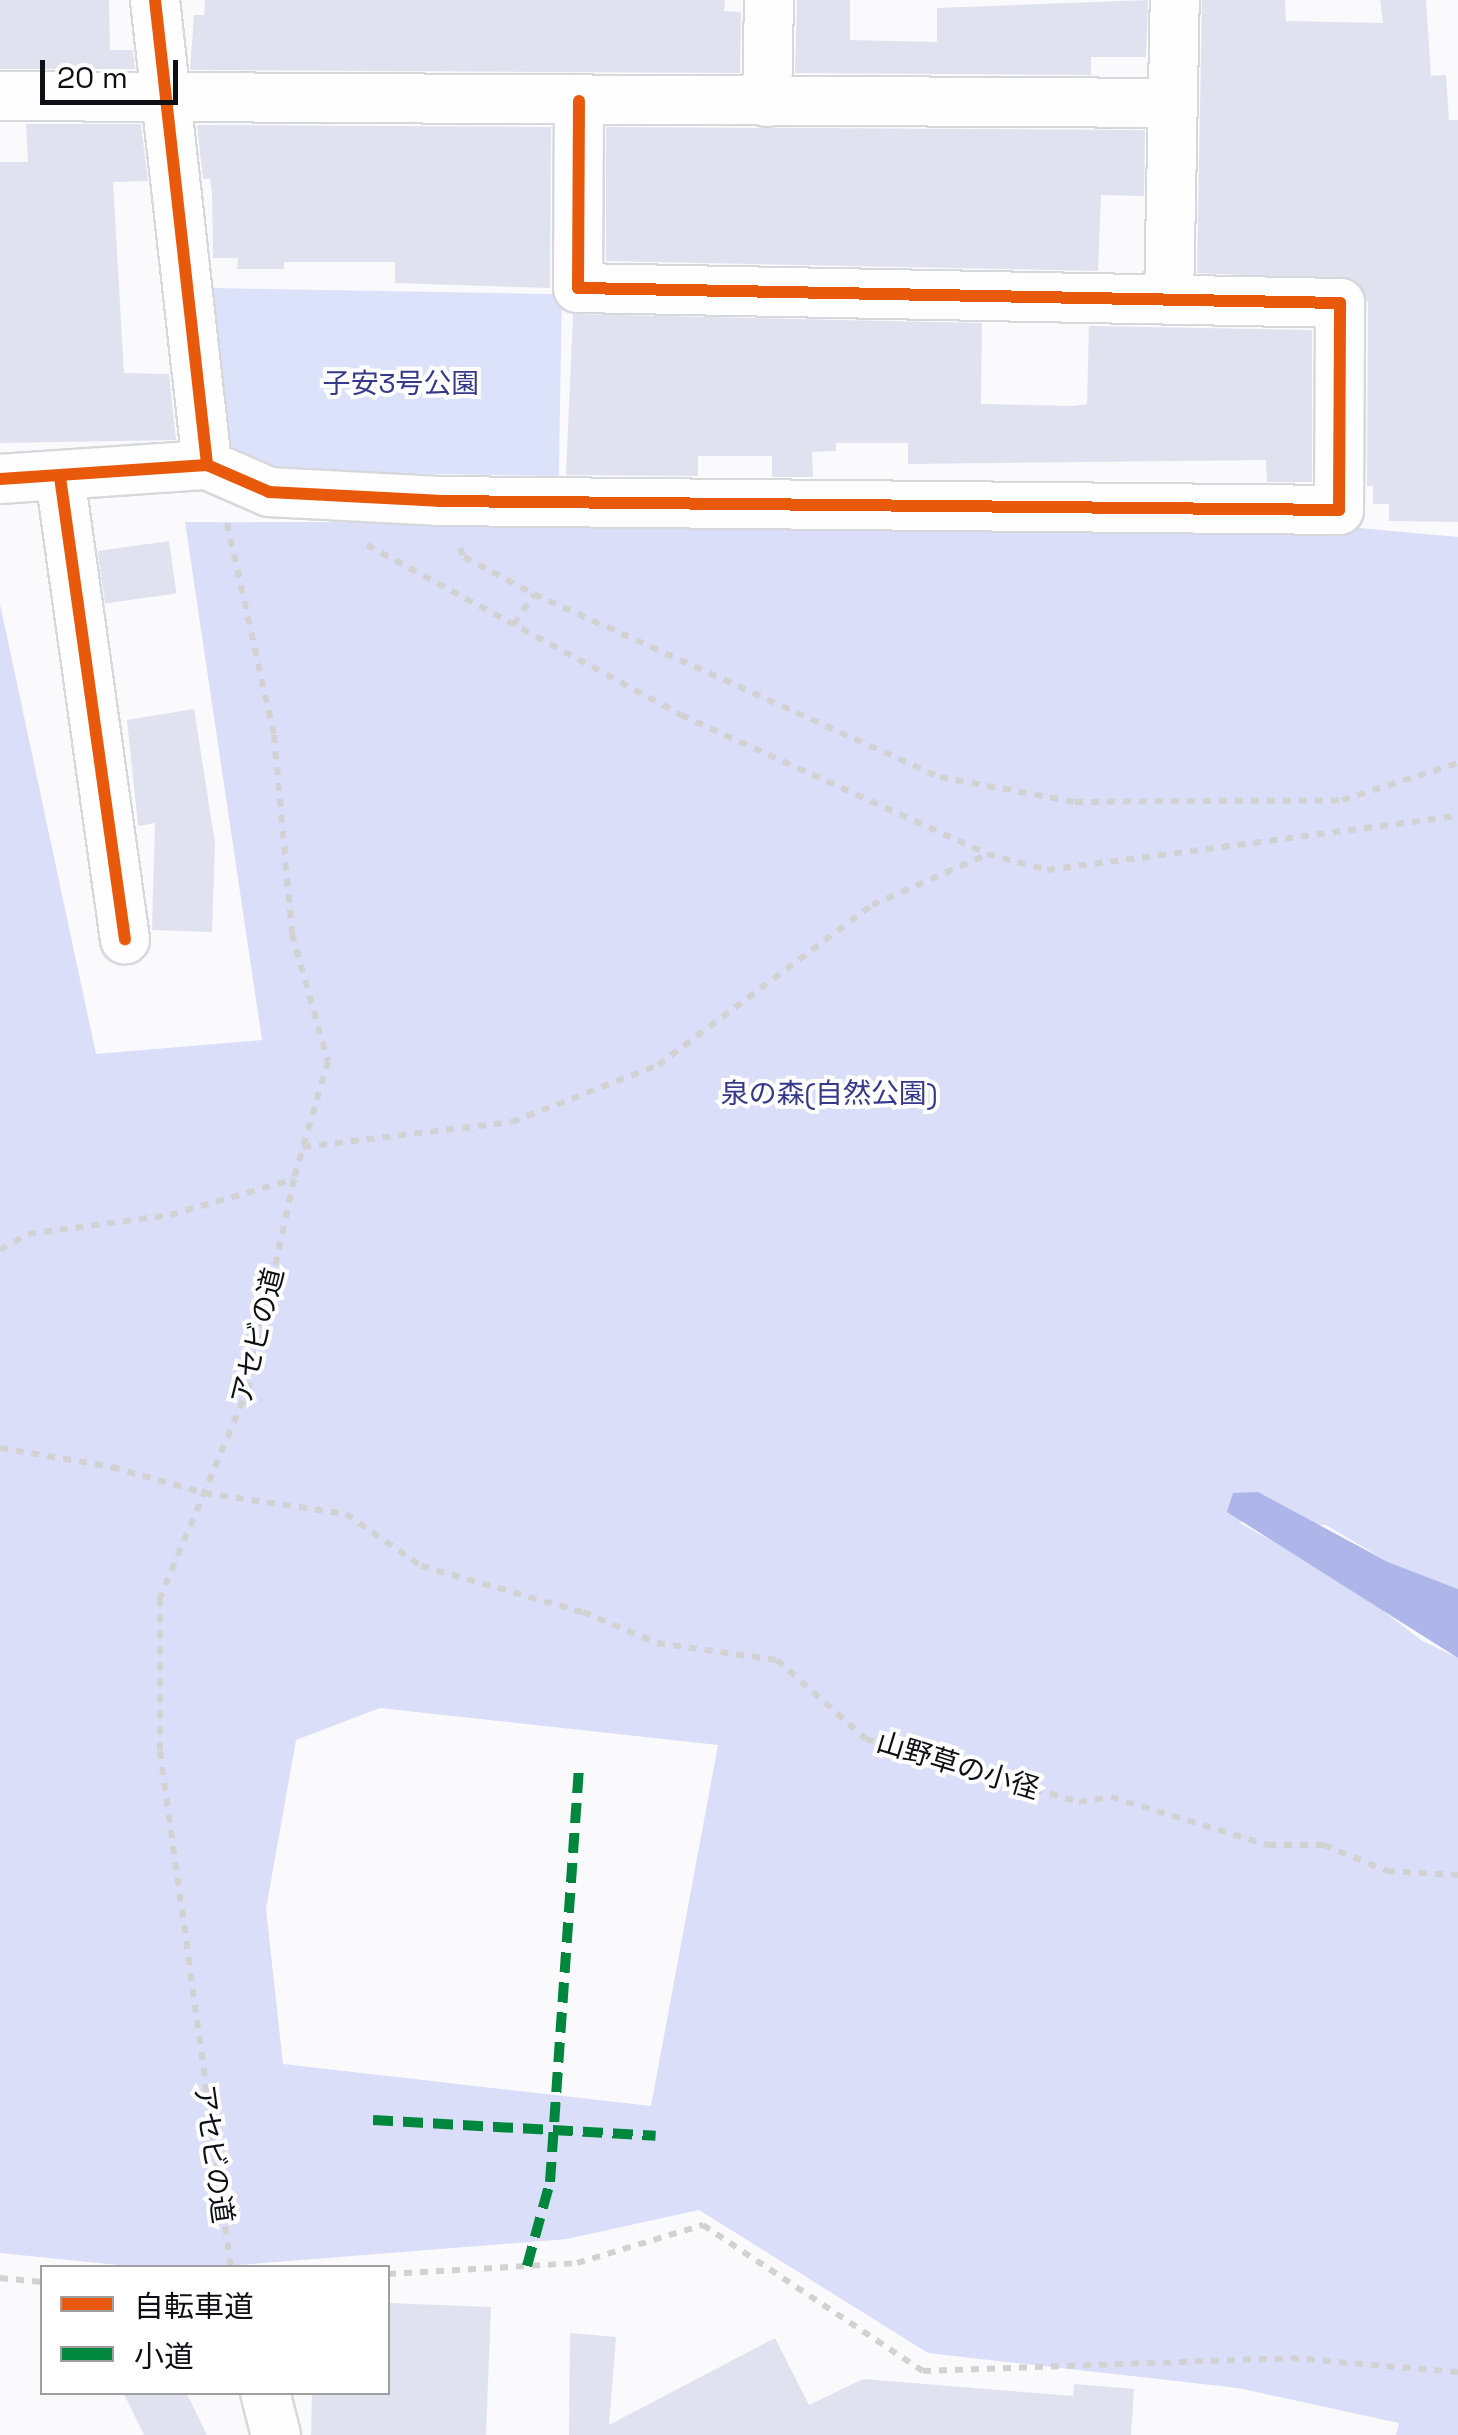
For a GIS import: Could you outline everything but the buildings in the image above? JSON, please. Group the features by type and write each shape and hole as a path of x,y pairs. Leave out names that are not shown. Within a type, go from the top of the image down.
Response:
{"street":[{"path":"154,0 170,94 207,465"},
{"path":"766,102 769,0"},
{"path":"1170,300 1175,0"},
{"path":"0,96 170,94 579,101 1173,103"},
{"path":"0,479 207,465 269,492 438,501 1339,510 1340,303 578,288 579,101"},
{"path":"60,477 125,939"},
{"path":"266,2395 276,2435"}],"path":[{"path":"438,501 464,557 534,594 940,777 1075,802 1342,800 1458,763"},
{"path":"364,543 681,715 987,854 1047,870 1458,816"},
{"path":"514,624 534,594"},
{"path":"304,1148 512,1122 658,1065 872,904 987,854"},
{"path":"0,1250 28,1234 170,1215 294,1179"},
{"path":"390,2274 577,2263 703,2225 923,2371 1291,2358 1458,2372"},
{"path":"0,2278 40,2282"}],"green space":[{"name":"子安3号公園","path":"211,288 562,294 559,476 208,470"},
{"name":"泉の森(自然公園)","path":"185,522 1315,524 1458,537 1458,1589 1388,1562 1326,1525 1238,1522 1345,1581 1421,1640 1458,1658 1458,2435 1396,2435 1399,2423 1238,2388 928,2353 699,2210 567,2239 239,2265 118,2265 0,2253 0,604 96,1054 262,1040","holes":["380,1708 718,1745 651,2106 283,2064 266,1909 296,1740"]}],"water":[{"path":"1258,1492 1388,1562 1458,1589 1458,1658 1227,1512 1233,1493"}],"marked path":[{"path":"527,2266 550,2182 579,1764"},
{"path":"373,2120 656,2136"}],"cycle path":[{"path":"155,0 207,465"},
{"path":"0,479 207,465 269,492 438,501 1339,510 1340,303 578,288 579,101"},
{"path":"60,477 125,939"}]}
